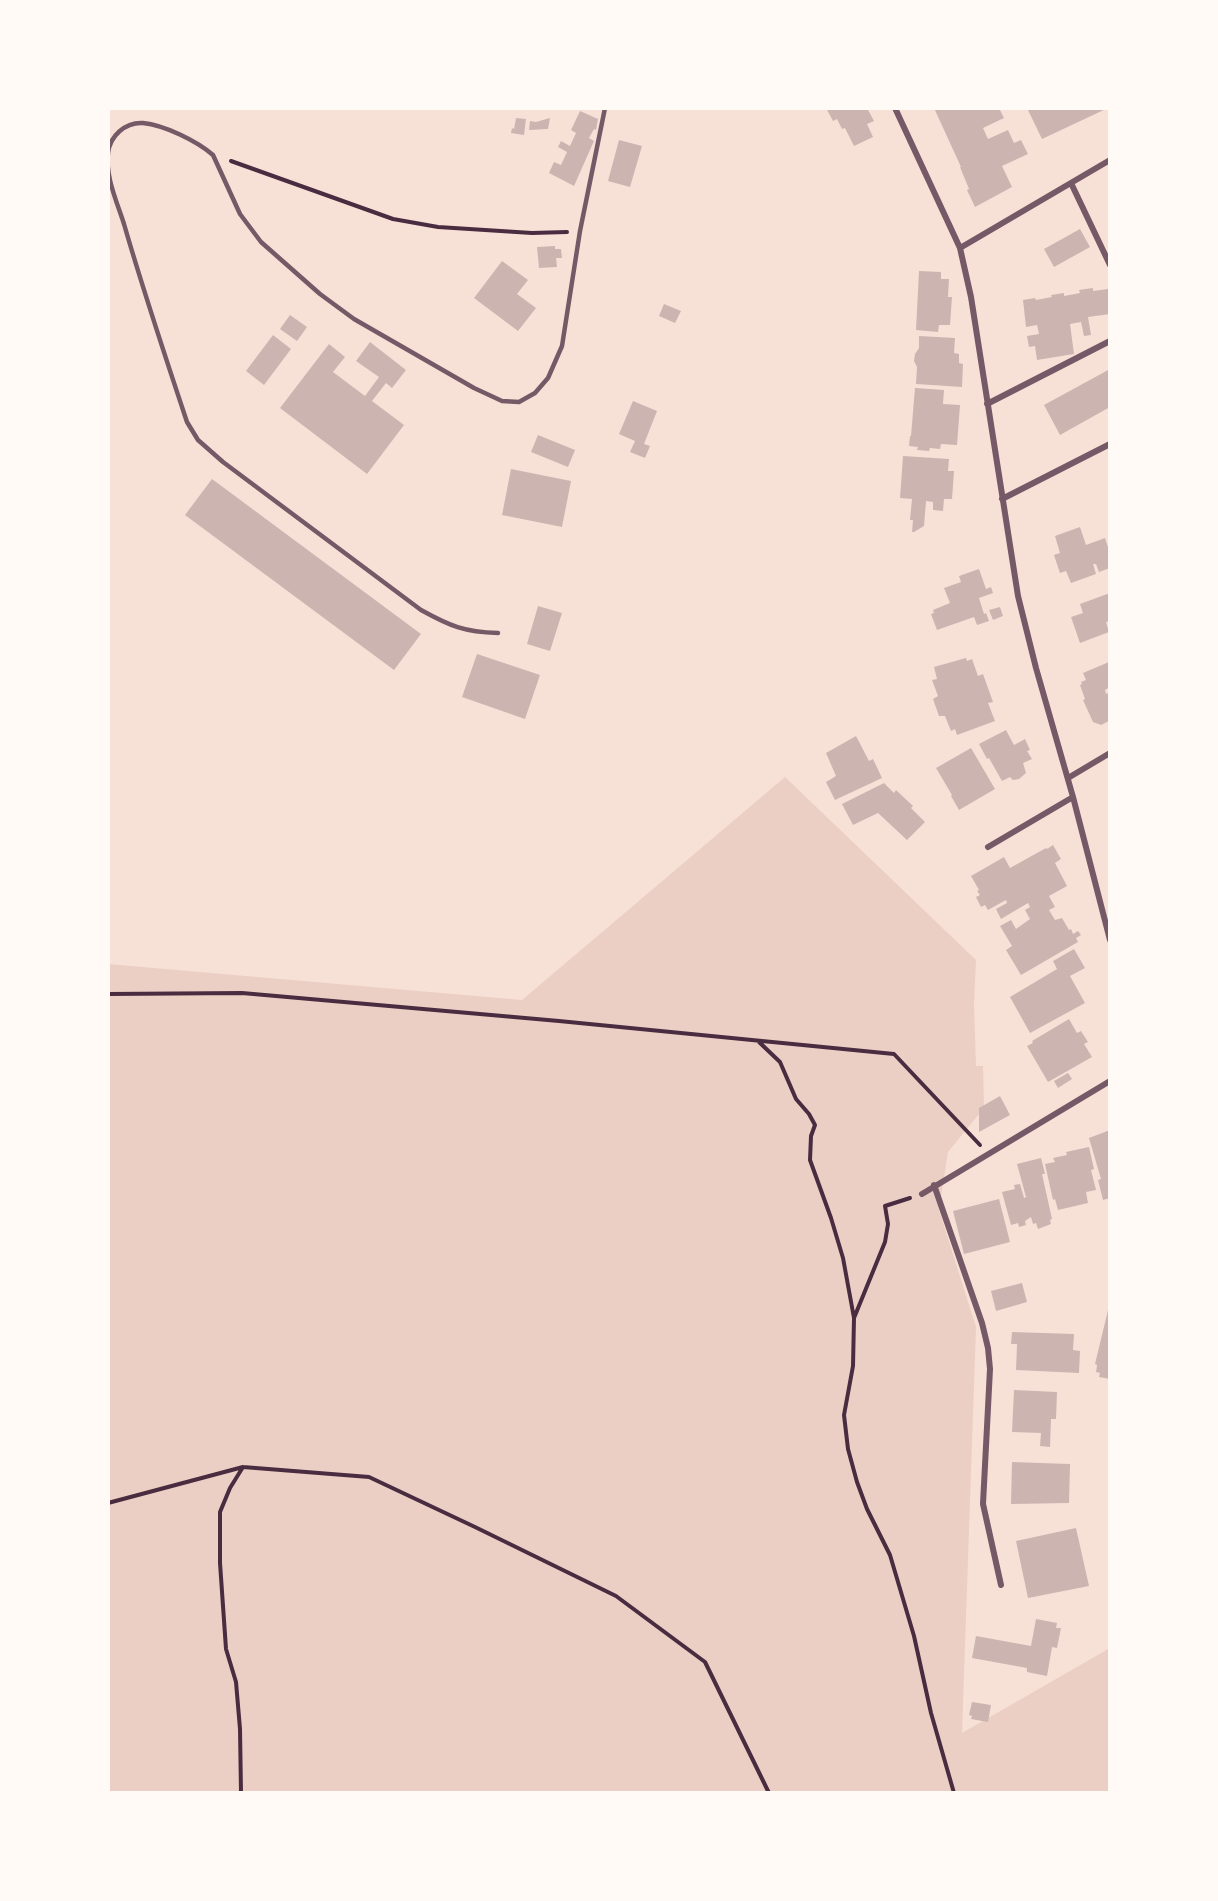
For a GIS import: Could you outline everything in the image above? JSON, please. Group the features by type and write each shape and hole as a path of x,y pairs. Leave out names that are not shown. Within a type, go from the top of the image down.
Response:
{"street":[{"path":"895,108 960,248 971,297 1020,606 1110,940"},
{"path":"960,248 1110,160"},
{"path":"1071,183 1110,265"},
{"path":"987,404 1110,341"},
{"path":"1002,499 1110,444"},
{"path":"1068,778 1110,753"},
{"path":"988,847 1073,797"},
{"path":"922,1194 1110,1081"},
{"path":"934,1185 982,1323 988,1348 990,1369 983,1504 1001,1585"}],"lane":[{"path":"498,633 475,632 456,627 421,610 223,462 198,440 187,422 133,255 109,173 108,153 112,139 118,132 137,123 152,124 206,149 213,155 240,214 261,242 320,294 354,319 474,388 502,400 519,402 535,393 548,378 562,346 580,231 605,108"}],"path":[{"path":"213,155 393,219 438,227 532,233 580,231"},
{"path":"108,994 242,993 894,1054 988,1154"},
{"path":"758,1041 780,1062 796,1099 815,1125 811,1136 810,1160 843,1258 854,1318 853,1366 844,1414 848,1449 867,1509 890,1555 914,1636 931,1713 954,1793"},
{"path":"854,1318 885,1242 888,1224 885,1206 922,1194"},
{"path":"108,1503 243,1467 369,1477 616,1596 705,1662 769,1793"},
{"path":"241,1793 240,1729 236,1682 226,1649 220,1563 220,1512 230,1488 243,1467"}],"shaded area":[{"path":"785,777 976,960 974,1005 976,1066 983,1066 984,1108 948,1152 939,1210 976,1327 962,1733 1110,1648 1110,1793 108,1793 108,964 522,1000"}],"building":[{"path":"826,108 867,108 874,121 867,124 873,137 854,146 845,128 842,129 837,119 833,121"},
{"path":"934,108 999,108 1004,118 983,128 988,139 1008,130 1014,143 1021,140 1028,154 1002,166 1012,187 975,207 967,190 969,189 961,167"},
{"path":"1027,108 1108,108 1042,139"},
{"path":"580,111 598,119 596,130 594,129 589,138 594,141 574,186 549,173 554,162 561,165 567,152 558,147 561,141 570,146 576,133 571,130"},
{"path":"516,118 526,119 524,135 511,133"},
{"path":"550,118 548,129 529,130 530,121 536,122"},
{"path":"619,140 642,146 630,187 608,181"},
{"path":"1080,229 1090,247 1054,267 1044,249"},
{"path":"555,246 555,249 561,249 562,258 556,258 557,267 539,268 537,247"},
{"path":"502,261 528,280 517,294 536,308 518,331 474,298"},
{"path":"919,271 941,272 941,279 949,279 948,297 952,297 950,325 939,325 938,332 916,330"},
{"path":"1093,288 1093,291 1108,289 1110,314 1088,317 1091,335 1084,336 1081,322 1070,324 1074,354 1037,360 1035,346 1029,347 1027,336 1039,334 1037,325 1026,327 1023,300 1035,298 1036,300 1064,293 1064,296"},
{"path":"664,304 681,311 675,323 659,316"},
{"path":"290,315 307,327 297,341 280,329"},
{"path":"273,335 291,349 264,385 246,371"},
{"path":"919,336 955,338 954,353 959,354 959,363 963,364 962,387 916,384 917,367 914,361 919,348"},
{"path":"370,342 406,370 392,388 386,383 372,401 404,425 367,474 280,408 329,344 345,357 333,372 365,396 379,377 356,361"},
{"path":"1110,369 1110,407 1060,435 1044,405"},
{"path":"915,388 944,390 943,404 960,405 957,445 941,444 940,449 930,448 929,451 917,450 918,447 909,446"},
{"path":"633,401 657,411 644,444 650,446 645,458 630,452 635,441 619,434"},
{"path":"538,435 575,450 568,467 531,452"},
{"path":"903,456 949,459 948,471 954,471 952,499 944,499 943,511 933,510 933,502 926,501 924,526 914,532 912,532 913,520 910,520 912,499 900,498"},
{"path":"511,469 571,481 562,527 502,515"},
{"path":"212,479 421,634 394,670 185,515"},
{"path":"1080,527 1086,545 1105,538 1110,553 1110,568 1099,572 1096,564 1093,564 1096,574 1071,583 1066,571 1060,573 1054,555 1060,553 1055,536"},
{"path":"979,569 986,589 991,587 993,593 979,598 989,621 977,625 974,617 937,630 931,614 934,613 933,610 950,603 944,588 961,582 959,576"},
{"path":"1110,593 1110,621 1106,622 1109,632 1080,643 1071,617 1083,613 1080,604"},
{"path":"538,606 562,613 550,651 527,644"},
{"path":"1000,607 1003,616 993,620 989,610"},
{"path":"477,654 540,675 525,719 462,697"},
{"path":"966,658 967,661 972,659 978,676 983,674 993,702 988,703 995,721 957,735 955,729 951,731 945,716 939,716 933,699 938,696 932,680 937,679 934,667"},
{"path":"1109,662 1110,687 1105,690 1106,694 1110,692 1110,719 1101,725 1093,722 1083,700 1085,699 1080,685 1086,680 1083,673"},
{"path":"1006,730 1014,745 1025,739 1030,750 1027,751 1032,759 1023,763 1026,773 1019,779 1013,780 1010,777 1002,781 979,744"},
{"path":"856,736 869,761 873,759 882,778 835,800 826,782 836,776 826,753"},
{"path":"971,748 995,789 959,810 936,768"},
{"path":"884,783 894,793 896,790 913,806 911,808 925,822 907,840 878,813 853,825 842,804"},
{"path":"1053,845 1061,859 1055,863 1067,886 1049,896 1055,907 1049,910 1055,920 1062,918 1073,934 1078,931 1081,935 1076,938 1078,942 1021,975 1006,950 1012,946 1000,926 1011,920 1016,929 1030,919 1025,910 1030,907 1028,903 1001,919 996,909 1007,903 1006,900 988,910 985,905 981,907 976,897 980,895 977,891 979,890 971,876 1004,857 1010,868"},
{"path":"1074,949 1085,968 1070,976 1085,1003 1030,1033 1010,997 1057,969 1053,961"},
{"path":"1069,1019 1077,1033 1081,1031 1088,1042 1084,1044 1092,1057 1048,1082 1027,1046"},
{"path":"1068,1073 1072,1079 1058,1088 1054,1081"},
{"path":"1000,1096 1010,1115 979,1132 979,1108"},
{"path":"1110,1130 1110,1178 1108,1178 1110,1198 1103,1200 1098,1180 1101,1179 1089,1138"},
{"path":"1089,1147 1096,1190 1086,1192 1088,1203 1058,1210 1055,1199 1053,1200 1045,1164 1055,1162 1053,1158 1067,1155 1066,1152"},
{"path":"1041,1158 1051,1224 1038,1229 1031,1217 1025,1221 1026,1225 1019,1227 1018,1223 1011,1225 1002,1192 1015,1189 1014,1185 1020,1184 1024,1198 1026,1197 1017,1164"},
{"path":"999,1199 1010,1242 964,1254 953,1211"},
{"path":"1022,1283 1027,1302 996,1311 991,1291"},
{"path":"1109,1306 1110,1379 1099,1377 1100,1373 1096,1372 1097,1365 1095,1364"},
{"path":"1012,1332 1074,1334 1073,1350 1080,1351 1079,1373 1016,1370 1017,1344 1011,1344"},
{"path":"1014,1390 1057,1392 1056,1419 1051,1419 1050,1447 1040,1446 1041,1433 1012,1432"},
{"path":"1012,1462 1070,1464 1069,1503 1011,1504"},
{"path":"1076,1528 1089,1586 1028,1598 1016,1541"},
{"path":"1036,1619 1057,1623 1056,1628 1061,1628 1057,1648 1052,1647 1047,1676 1027,1672 1027,1668 972,1658 976,1636 1031,1646"},
{"path":"972,1702 991,1705 988,1722 971,1719 972,1716 969,1715"}]}
